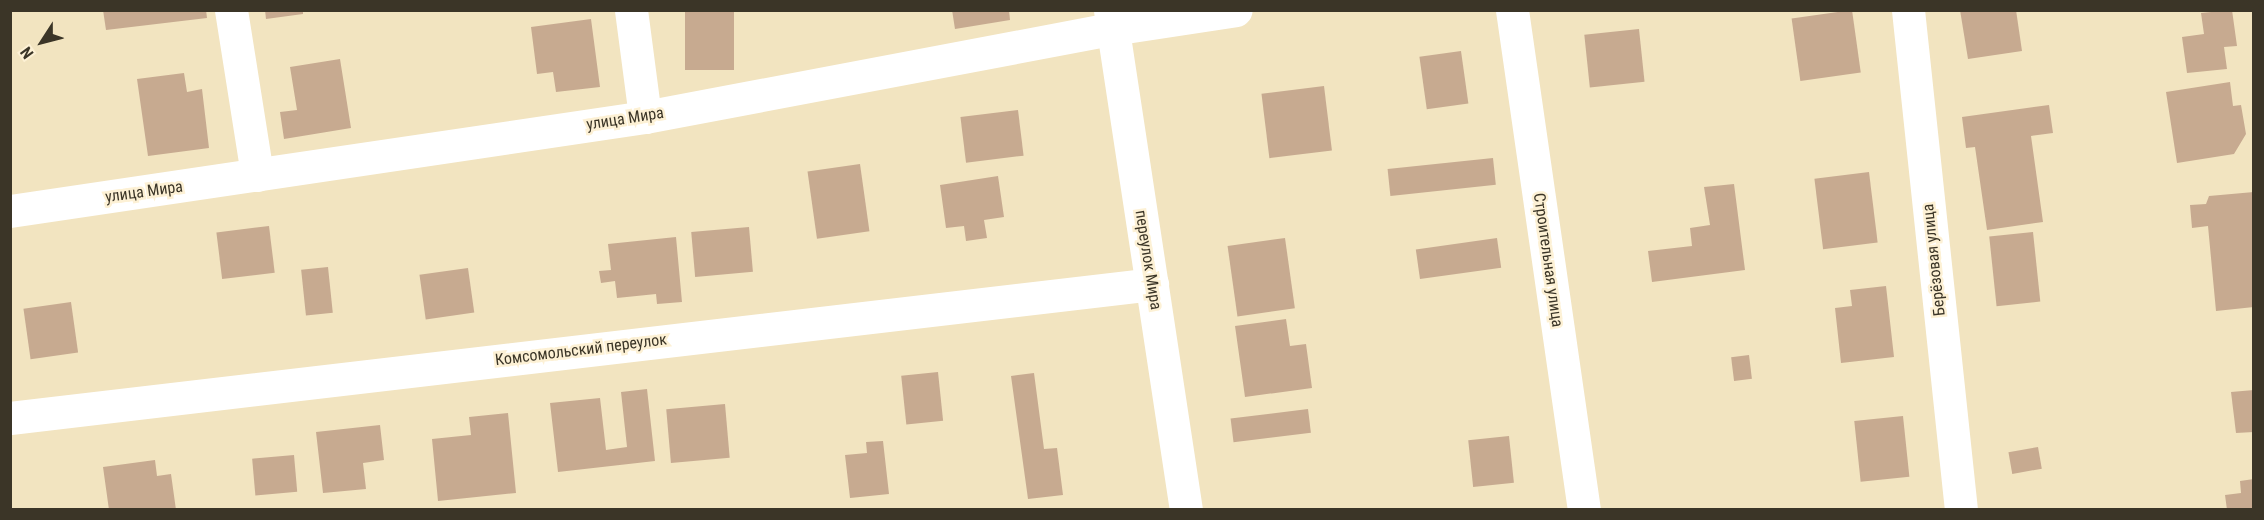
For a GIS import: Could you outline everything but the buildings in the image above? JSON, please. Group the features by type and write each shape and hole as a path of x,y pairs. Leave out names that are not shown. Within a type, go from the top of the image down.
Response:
{"street":[{"path":"231,10 257,175"},
{"path":"632,10 645,117"},
{"name":"улица Мира","path":"10,211 645,117 1111,20 1236,10"},
{"name":"Строительная улица","path":"1512,10 1584,510"},
{"name":"Берёзовая улица","path":"1908,10 1961,510"},
{"name":"переулок Мира","path":"1111,20 1186,510"},
{"name":"Комсомольский переулок","path":"10,418 1152,284"}]}
